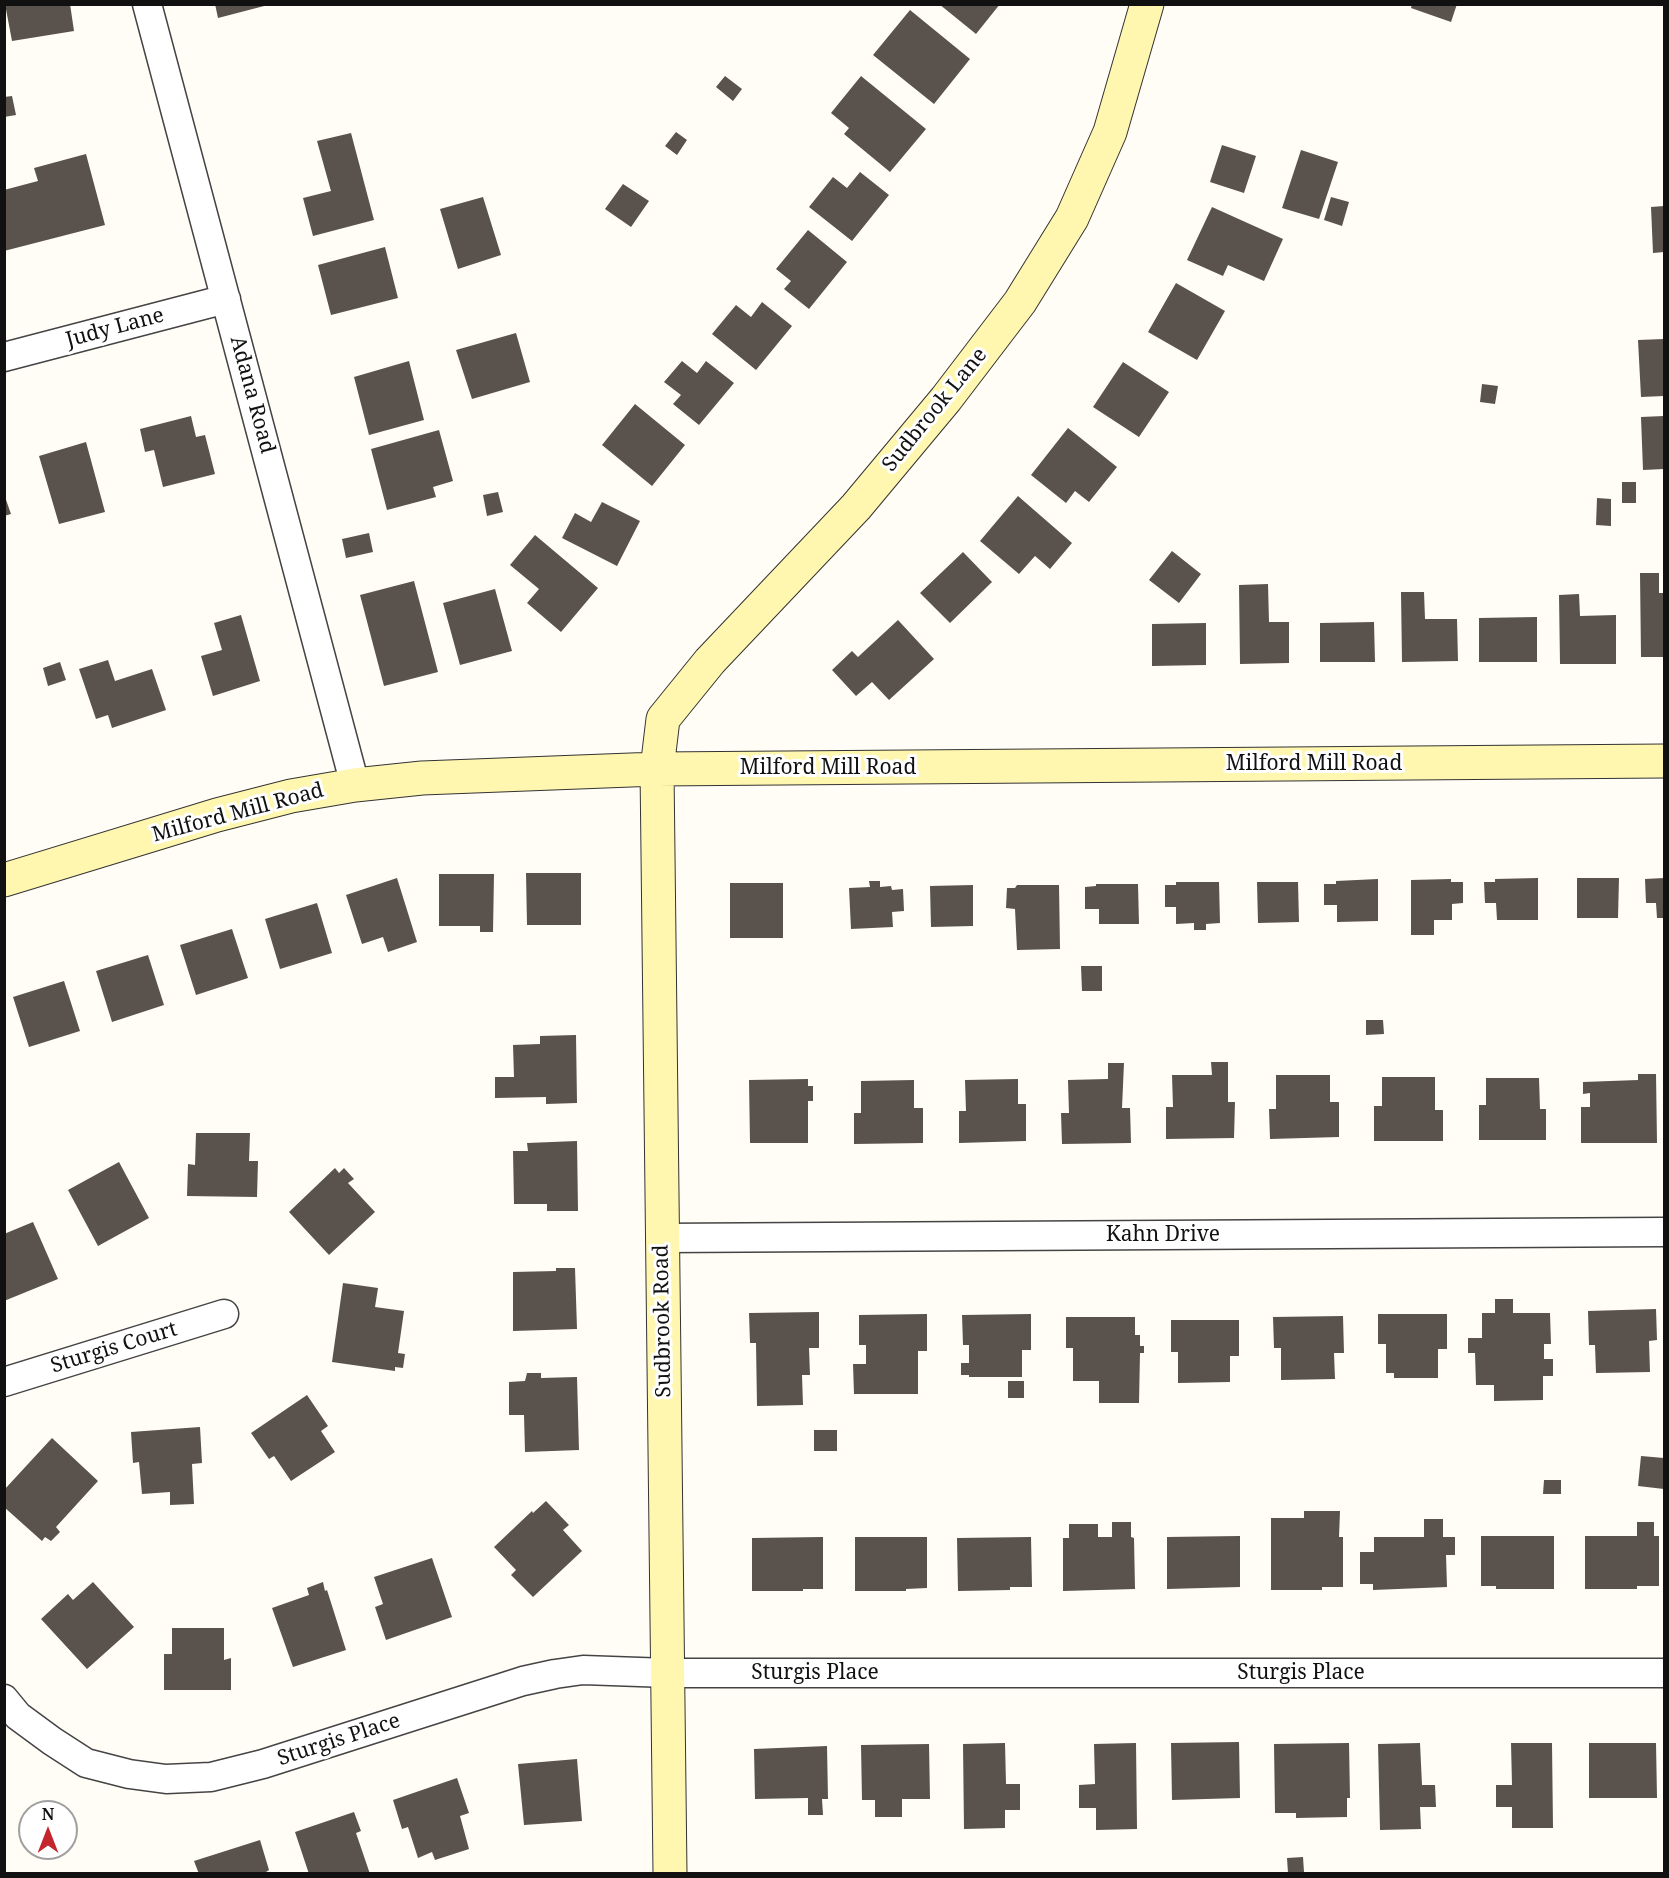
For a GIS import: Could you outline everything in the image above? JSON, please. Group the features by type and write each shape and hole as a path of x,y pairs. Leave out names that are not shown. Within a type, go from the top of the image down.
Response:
{"street":[{"name":"Adana Road","path":"147,4 355,785"},
{"name":"Sudbrook Lane","path":"657,769 663,719 710,661 856,507 945,399 1020,302 1072,218 1110,132 1147,4"},
{"name":"Judy Lane","path":"4,357 226,298"},
{"name":"Milford Mill Road","path":"4,880 217,815 291,796 355,785 466,776 657,769 1665,761"},
{"name":"Sudbrook Road","path":"657,769 670,1874"},
{"name":"Kahn Drive","path":"662,1238 1665,1232"},
{"name":"Sturgis Court","path":"4,1382 224,1314"},
{"name":"Sturgis Place","path":"4,1700 18,1716 86,1763 129,1774 166,1779 211,1777 263,1764 524,1681 583,1670 668,1673 1665,1673"}],"building":[{"path":"5,4 70,4 74,31 12,41"},
{"path":"215,4 268,4 268,5 218,18"},
{"path":"939,4 1000,4 976,34"},
{"path":"1412,4 1457,4 1451,22 1411,8"},
{"path":"910,10 970,59 934,104 873,55"},
{"path":"725,76 742,89 733,101 716,87"},
{"path":"861,76 926,129 890,172 844,134 849,128 831,113"},
{"path":"12,96 16,115 4,117 4,97"},
{"path":"676,132 687,140 677,155 665,146"},
{"path":"351,133 374,220 313,236 303,198 331,191 317,141"},
{"path":"1222,145 1256,156 1244,193 1210,182"},
{"path":"1301,150 1338,162 1319,219 1282,208"},
{"path":"86,154 105,225 4,251 4,190 38,181 34,168"},
{"path":"860,172 889,195 852,241 809,207 833,177 847,188"},
{"path":"623,184 649,201 631,227 605,209"},
{"path":"483,197 501,255 458,269 440,209"},
{"path":"1331,197 1349,202 1342,226 1324,220"},
{"path":"1664,206 1664,252 1653,253 1651,207"},
{"path":"1212,207 1283,239 1264,281 1228,265 1223,276 1187,260"},
{"path":"808,230 847,262 809,309 784,289 791,281 776,269"},
{"path":"385,247 398,298 331,315 318,265"},
{"path":"1176,283 1225,311 1197,360 1148,332"},
{"path":"762,302 792,326 756,370 712,334 736,305 751,317"},
{"path":"516,333 530,382 472,399 456,350"},
{"path":"1664,339 1664,396 1641,397 1638,340"},
{"path":"409,361 424,420 369,435 354,377"},
{"path":"682,361 697,373 706,361 734,383 699,425 673,404 681,395 664,382"},
{"path":"1123,362 1169,392 1139,437 1093,407"},
{"path":"1482,384 1498,386 1495,404 1480,402"},
{"path":"635,404 685,445 652,486 602,445"},
{"path":"191,416 196,437 205,435 215,474 163,487 154,450 145,452 140,429"},
{"path":"1664,416 1664,469 1643,470 1641,417"},
{"path":"1068,428 1117,467 1089,502 1075,491 1066,503 1031,475"},
{"path":"439,430 453,481 433,487 436,497 387,510 371,449"},
{"path":"86,442 105,512 59,524 39,456"},
{"path":"1622,482 1636,482 1636,503 1622,503"},
{"path":"498,492 503,512 487,516 483,495"},
{"path":"4,494 11,514 4,516"},
{"path":"1018,496 1072,543 1050,569 1035,556 1019,574 980,541"},
{"path":"1597,498 1611,499 1611,526 1596,525"},
{"path":"602,502 640,521 617,566 562,538 575,513 591,522"},
{"path":"369,533 373,552 346,558 342,539"},
{"path":"535,535 598,588 561,632 527,603 539,589 510,565"},
{"path":"1172,551 1201,574 1179,603 1149,580"},
{"path":"963,552 992,582 950,623 920,593"},
{"path":"1640,573 1659,573 1659,593 1664,593 1664,657 1641,657"},
{"path":"414,581 438,672 384,686 360,595"},
{"path":"1268,584 1269,622 1289,622 1289,663 1240,664 1239,585"},
{"path":"495,589 512,651 460,665 443,603"},
{"path":"1401,592 1424,592 1425,619 1457,619 1458,661 1402,662"},
{"path":"1579,594 1580,616 1616,615 1616,664 1560,664 1559,595"},
{"path":"241,615 260,681 213,696 201,656 222,650 214,623"},
{"path":"1537,617 1537,662 1479,662 1479,618"},
{"path":"898,620 934,659 889,700 872,682 856,696 832,670 852,651 858,657"},
{"path":"1374,622 1375,662 1320,662 1320,623"},
{"path":"1206,623 1206,665 1152,666 1152,624"},
{"path":"108,660 115,681 152,669 166,710 112,728 108,715 96,719 79,669"},
{"path":"60,662 66,680 48,686 43,668"},
{"path":"526,873 581,873 581,925 527,925"},
{"path":"439,874 494,874 493,932 480,932 480,926 439,926"},
{"path":"397,878 417,942 388,952 383,937 362,944 346,895"},
{"path":"1538,878 1538,920 1497,920 1496,903 1485,903 1484,882 1495,882 1495,879"},
{"path":"1577,878 1619,878 1618,918 1577,918"},
{"path":"1664,878 1664,918 1657,918 1656,903 1646,903 1645,879"},
{"path":"1378,879 1378,921 1337,922 1337,905 1324,905 1324,884 1336,884 1336,881"},
{"path":"1451,879 1451,882 1463,882 1463,903 1452,904 1452,920 1434,920 1434,935 1411,935 1411,880"},
{"path":"869,881 880,881 880,887 891,886 892,890 903,889 904,911 892,912 893,927 851,929 849,888 870,887"},
{"path":"1176,882 1219,882 1220,923 1206,924 1206,930 1194,930 1194,923 1176,924 1176,907 1165,907 1165,885 1176,885"},
{"path":"1257,882 1298,882 1299,922 1258,923"},
{"path":"730,883 783,883 783,938 730,938"},
{"path":"1096,884 1138,884 1139,924 1099,924 1099,909 1085,909 1085,887 1096,886"},
{"path":"973,885 973,926 931,927 930,886"},
{"path":"1017,885 1059,885 1060,949 1017,950 1015,909 1006,908 1007,888 1015,888"},
{"path":"317,903 332,953 280,969 265,919"},
{"path":"232,929 248,978 196,995 180,945"},
{"path":"148,955 164,1005 112,1022 96,971"},
{"path":"1081,966 1102,966 1102,991 1082,991"},
{"path":"64,981 80,1031 29,1047 13,997"},
{"path":"1366,1020 1383,1020 1384,1034 1366,1035"},
{"path":"576,1035 577,1103 546,1104 546,1097 495,1098 495,1077 514,1077 513,1045 540,1044 540,1036"},
{"path":"1211,1062 1228,1062 1228,1102 1235,1102 1234,1138 1166,1139 1166,1107 1173,1107 1172,1075 1212,1075"},
{"path":"1108,1063 1124,1063 1122,1108 1130,1108 1131,1143 1062,1144 1061,1113 1069,1113 1068,1080 1108,1079"},
{"path":"1638,1074 1656,1074 1657,1143 1581,1143 1581,1107 1590,1107 1590,1093 1583,1094 1583,1082 1638,1080"},
{"path":"1276,1075 1330,1075 1330,1102 1339,1102 1339,1137 1270,1139 1269,1109 1276,1109"},
{"path":"1382,1077 1435,1077 1435,1110 1443,1110 1443,1141 1374,1141 1374,1106 1382,1106"},
{"path":"1486,1078 1539,1078 1540,1109 1546,1109 1546,1140 1479,1140 1479,1105 1486,1105"},
{"path":"808,1079 808,1086 813,1086 813,1101 808,1101 808,1143 750,1143 749,1080"},
{"path":"1018,1079 1018,1104 1026,1104 1026,1141 959,1143 959,1111 966,1111 965,1080"},
{"path":"914,1080 914,1108 923,1108 923,1143 854,1144 854,1113 861,1113 861,1081"},
{"path":"196,1133 250,1133 249,1161 258,1161 257,1197 187,1196 188,1164 195,1165"},
{"path":"577,1141 578,1211 547,1211 547,1204 514,1204 513,1151 528,1151 527,1143"},
{"path":"119,1162 149,1218 98,1246 68,1190"},
{"path":"335,1168 339,1173 344,1168 354,1179 348,1183 375,1212 329,1255 289,1212"},
{"path":"33,1222 58,1279 4,1301 4,1234"},
{"path":"556,1268 575,1268 577,1329 513,1331 513,1272 556,1271"},
{"path":"343,1283 378,1288 375,1307 404,1311 398,1353 405,1354 403,1368 395,1367 395,1371 332,1362"},
{"path":"1495,1299 1513,1299 1513,1313 1550,1313 1551,1344 1544,1344 1544,1359 1553,1359 1553,1376 1543,1376 1543,1400 1494,1401 1494,1385 1476,1385 1475,1353 1468,1353 1468,1338 1482,1338 1482,1313 1495,1313"},
{"path":"1656,1309 1657,1340 1649,1341 1650,1372 1596,1373 1595,1345 1589,1345 1588,1311"},
{"path":"819,1312 819,1348 809,1348 810,1375 802,1375 803,1405 757,1406 756,1343 750,1343 749,1313"},
{"path":"927,1314 927,1351 918,1351 918,1394 854,1394 853,1364 866,1364 866,1345 859,1345 859,1315"},
{"path":"1031,1314 1031,1350 1022,1350 1022,1377 961,1375 961,1363 969,1363 969,1345 963,1345 962,1315"},
{"path":"1378,1314 1447,1314 1447,1349 1438,1349 1438,1378 1394,1378 1394,1373 1386,1373 1386,1344 1378,1344"},
{"path":"1343,1316 1344,1353 1334,1353 1335,1379 1281,1380 1281,1348 1274,1348 1273,1317"},
{"path":"1066,1317 1135,1317 1135,1335 1140,1335 1140,1346 1144,1346 1144,1353 1140,1353 1139,1403 1099,1403 1099,1381 1073,1381 1073,1348 1066,1348"},
{"path":"1171,1320 1239,1320 1239,1356 1230,1356 1230,1382 1178,1383 1178,1352 1171,1352"},
{"path":"527,1373 541,1373 541,1378 577,1377 579,1450 525,1452 524,1415 509,1415 509,1382 525,1381"},
{"path":"1008,1381 1024,1381 1024,1398 1008,1398"},
{"path":"307,1395 328,1426 321,1431 335,1452 291,1481 274,1456 269,1459 251,1433"},
{"path":"200,1427 202,1463 192,1464 194,1504 170,1505 170,1492 142,1494 139,1462 133,1463 131,1432"},
{"path":"814,1430 837,1430 837,1451 814,1451"},
{"path":"52,1438 98,1481 56,1527 60,1532 51,1541 45,1537 42,1541 4,1507 4,1490"},
{"path":"1641,1456 1664,1458 1664,1489 1638,1486"},
{"path":"1544,1480 1561,1480 1561,1494 1543,1494"},
{"path":"546,1501 569,1525 563,1530 582,1551 533,1597 511,1575 516,1570 494,1547"},
{"path":"1304,1511 1340,1511 1339,1537 1343,1537 1343,1587 1322,1587 1322,1590 1271,1590 1271,1518 1304,1518"},
{"path":"1424,1519 1443,1519 1443,1537 1455,1537 1455,1555 1446,1555 1447,1587 1373,1590 1373,1584 1360,1584 1360,1552 1374,1552 1374,1537 1424,1537"},
{"path":"1112,1522 1131,1522 1131,1537 1134,1538 1135,1589 1063,1591 1063,1538 1069,1538 1069,1524 1098,1524 1098,1537 1112,1537"},
{"path":"1637,1522 1654,1522 1654,1536 1659,1536 1659,1586 1637,1586 1637,1589 1585,1589 1585,1536 1637,1536"},
{"path":"1240,1536 1240,1587 1167,1589 1167,1537"},
{"path":"1481,1536 1554,1536 1554,1589 1496,1589 1496,1586 1481,1586"},
{"path":"823,1537 823,1589 752,1591 752,1538"},
{"path":"855,1537 927,1537 927,1588 906,1589 906,1591 855,1591"},
{"path":"1031,1537 1032,1587 1010,1587 1010,1590 958,1591 957,1538"},
{"path":"432,1558 452,1617 386,1640 375,1607 383,1604 374,1577"},
{"path":"93,1582 134,1627 87,1669 41,1619 68,1594 73,1600"},
{"path":"323,1582 346,1650 293,1667 272,1608 309,1595 307,1588"},
{"path":"172,1628 224,1628 224,1660 231,1658 231,1690 164,1690 164,1654 172,1654"},
{"path":"1239,1742 1240,1798 1172,1800 1171,1743"},
{"path":"1005,1743 1006,1784 1020,1784 1020,1810 1005,1810 1005,1828 964,1829 963,1744"},
{"path":"1136,1743 1137,1829 1096,1830 1096,1808 1079,1808 1079,1785 1095,1784 1094,1744"},
{"path":"1349,1743 1350,1798 1347,1798 1347,1817 1296,1818 1296,1813 1275,1813 1274,1744"},
{"path":"1420,1743 1422,1785 1435,1785 1436,1807 1420,1807 1421,1829 1380,1830 1378,1744"},
{"path":"1511,1743 1552,1743 1553,1828 1512,1828 1512,1807 1496,1807 1496,1785 1512,1785"},
{"path":"1589,1743 1656,1743 1657,1798 1589,1798"},
{"path":"929,1744 930,1799 902,1799 902,1817 875,1817 875,1800 862,1800 861,1745"},
{"path":"827,1746 828,1799 822,1799 823,1815 808,1815 808,1798 755,1799 754,1749"},
{"path":"577,1759 582,1821 524,1825 518,1764"},
{"path":"457,1778 469,1813 460,1816 469,1849 435,1860 432,1852 418,1858 408,1827 402,1829 393,1800"},
{"path":"354,1812 361,1831 356,1833 370,1874 309,1874 295,1832"},
{"path":"260,1840 269,1870 263,1874 199,1874 194,1861"},
{"path":"1303,1857 1304,1872 1288,1873 1287,1858"}]}
